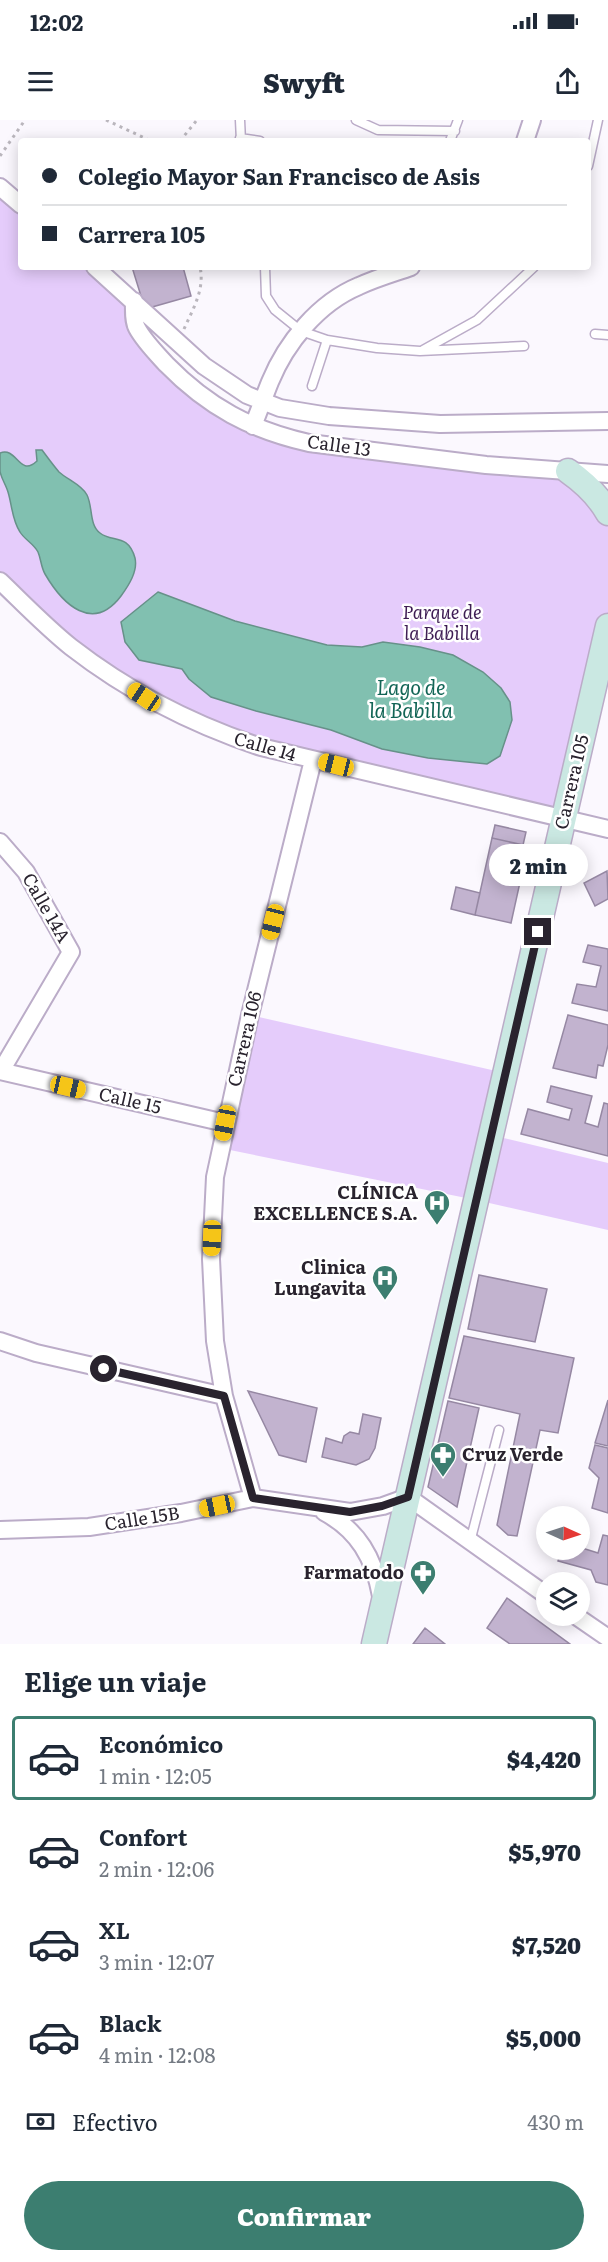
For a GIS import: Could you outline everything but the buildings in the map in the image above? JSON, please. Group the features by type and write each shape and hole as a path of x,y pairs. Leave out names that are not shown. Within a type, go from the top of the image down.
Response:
{"main road":[{"path":"568,471 587,484 608,513"},
{"name":"Carrera 105","path":"374,1644 606,640"},
{"name":"Carrera 105","path":"381,1644 383,1605"}],"street":[{"path":"526,138 532,120"},
{"path":"0,187 18,202"},
{"name":"Calle 13","path":"98,270 204,366 230,386 263,402 296,412 440,423 608,421"},
{"path":"253,426 282,358 301,331 321,311 357,286 402,270"},
{"name":"Calle 13","path":"134,301 136,327 156,354 188,386 215,406 253,426 284,438 486,465 608,474"},
{"name":"Calle 14","path":"0,581 70,646 144,697 216,732 261,747 313,760 608,829"},
{"name":"Carrera 106","path":"253,1498 224,1396 215,1341 211,1258 215,1177 225,1123 313,760"},
{"name":"Calle 14A","path":"0,842 26,872 71,952 1,1071"},
{"name":"Calle 15","path":"1,1071 225,1123"},
{"path":"0,1341 36,1353 224,1396"},
{"path":"408,1497 536,1588"},
{"name":"Calle 15B","path":"0,1530 89,1527 181,1513 253,1498 350,1512 382,1506 408,1497"},
{"name":"Calle 15B","path":"318,1509 338,1520 356,1535 369,1554 378,1576 383,1605"},
{"path":"590,1626 608,1638"}],"lane":[{"path":"240,120 240,138"},
{"path":"356,120 378,130 455,131"},
{"path":"452,138 458,120"},
{"path":"591,152 598,120"},
{"path":"265,270 266,296 275,310 301,331 327,340 377,348 420,351 524,346"},
{"path":"420,351 477,320 531,270"},
{"path":"595,334 608,335"},
{"path":"312,386 327,340"},
{"path":"470,1542 499,1430"}],"path":[{"path":"0,156 25,120"},
{"path":"106,120 145,138"},
{"path":"182,138 196,120"},
{"path":"178,341 199,295 201,270"}],"green space":[{"name":"Parque de la Babilla","path":"0,187 18,202 18,270 98,270 123,291 136,327 188,386 284,438 568,471 608,513 608,626 564,819 313,760 144,697 0,581"},
{"path":"250,1015 505,1073 491,1135 608,1163 608,1230 476,1200 220,1148"}],"water":[{"path":"36,450 42,450 59,472 85,491 97,530 105,536 124,542 132,550 136,563 130,583 110,607 100,613 79,610 61,596 45,574 36,549 22,535 15,523 8,492 0,471 0,453 10,454 26,466 37,461"},
{"name":"Lago de la Babilla","path":"158,592 235,621 327,645 362,647 383,642 420,647 453,655 483,672 501,688 510,702 512,720 500,756 487,764 428,758 382,749 331,730 211,697 189,679 182,669 139,660 125,642 121,622"}],"place":[{"name":"CLÍNICA EXCELLENCE S.A.","path":"437,1226"},
{"name":"Clinica Lungavita","path":"385,1301"},
{"name":"Cruz Verde","path":"443,1478"},
{"name":"Farmatodo","path":"423,1596"}],"route":[{"path":"104,1369 224,1396 253,1498 350,1512 382,1506 408,1497 538,932"}]}
